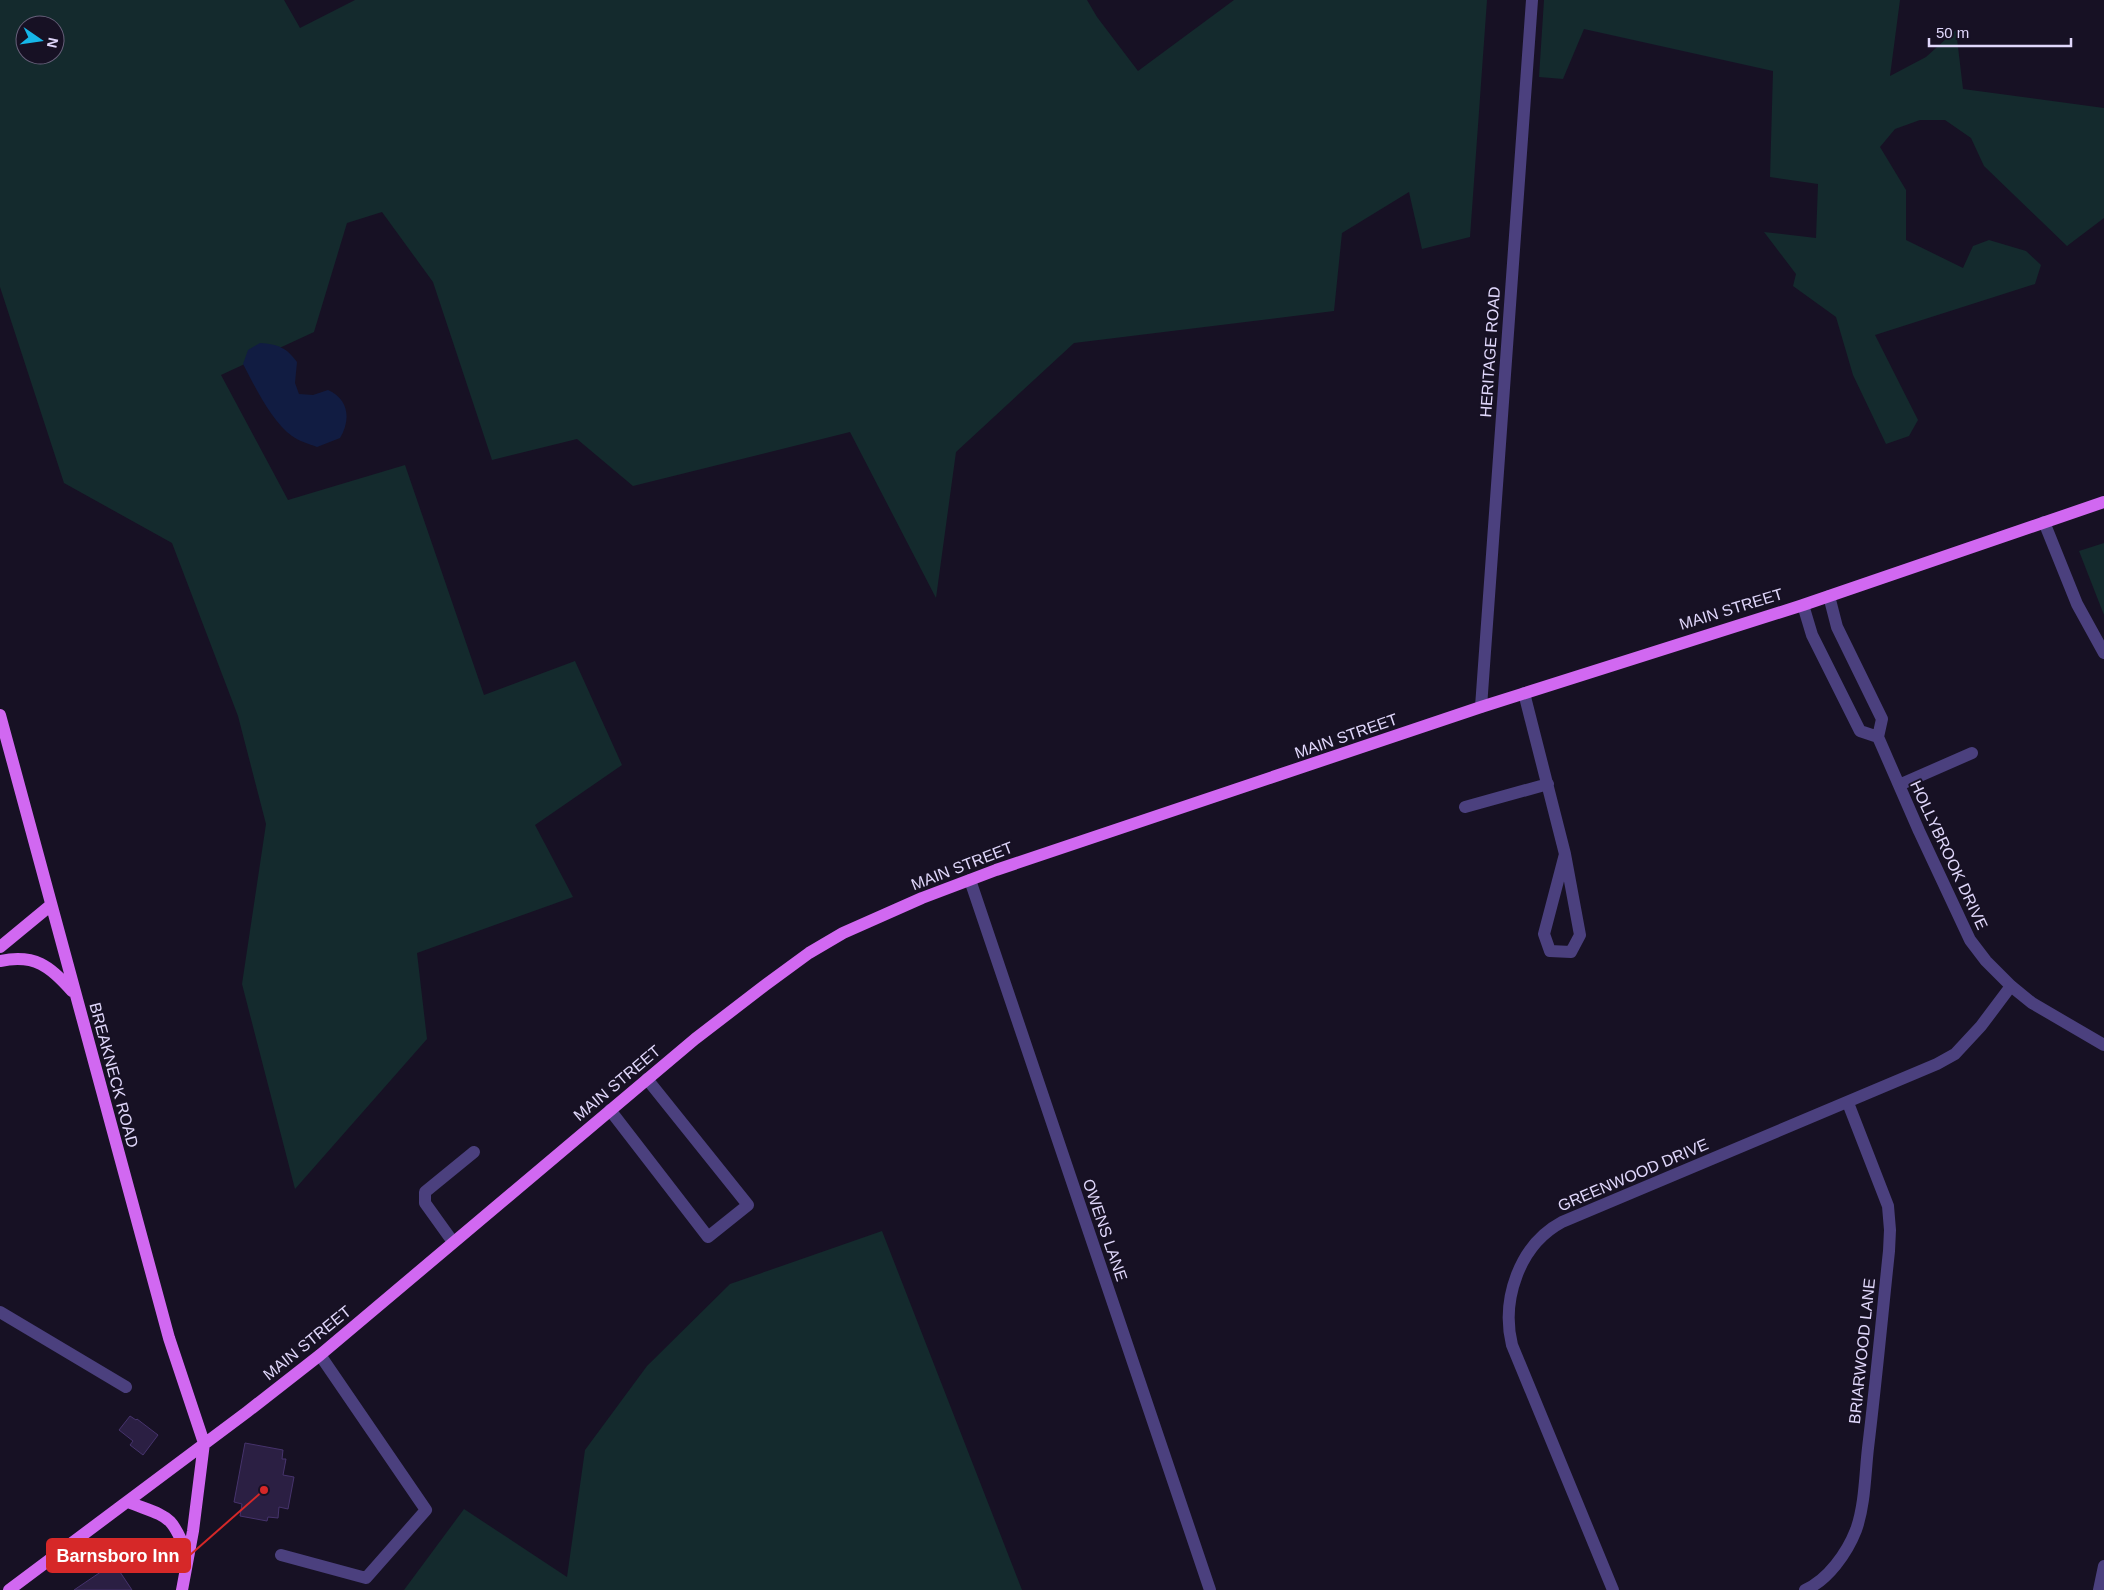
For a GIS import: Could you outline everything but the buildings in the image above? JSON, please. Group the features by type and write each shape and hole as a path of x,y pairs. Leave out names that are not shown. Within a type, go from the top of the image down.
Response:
{"main road":[{"name":"MAIN STREET","path":"9,1590 128,1502 320,1355 729,1011 809,953 867,922 970,880 1481,707 1803,605 2104,502"},
{"name":"BREAKNECK ROAD","path":"0,715 169,1338 204,1443"},
{"path":"0,947 51,905"},
{"path":"0,961 22,958 41,963 58,974 76,995"},
{"path":"182,1590 189,1557 204,1443"},
{"path":"128,1502 165,1516 172,1521 189,1557"}],"street":[{"name":"HERITAGE ROAD","path":"1481,707 1532,0"},
{"path":"2044,522 2077,604 2104,653"},
{"name":"HOLLYBROOK DRIVE","path":"1829,596 1837,627 1882,720 1878,737 1970,940 1986,961 2010,986 2032,1002 2104,1045"},
{"path":"1803,605 1812,635 1860,731 1878,737"},
{"path":"1524,693 1565,854 1580,935 1571,952 1550,951 1544,934 1565,854"},
{"path":"1899,785 1972,753"},
{"path":"1465,807 1548,784"},
{"name":"OWENS LANE","path":"970,880 1210,1590"},
{"name":"GREENWOOD DRIVE","path":"1614,1590 1512,1344 1508,1309 1516,1276 1536,1244 1562,1222 1848,1103 1955,1054 1981,1026 2010,986"},
{"path":"610,1110 708,1237 748,1205 647,1079"},
{"name":"BRIARWOOD LANE","path":"1805,1590 1835,1565 1845,1552 1856,1529 1861,1507 1871,1428 1889,1251 1888,1206 1848,1103"},
{"path":"453,1242 425,1203 425,1192 474,1152"},
{"path":"0,1312 126,1387"},
{"path":"281,1555 366,1578 426,1510 320,1355"},
{"path":"2099,1590 2104,1566"}],"green space":[{"path":"0,0 284,0 300,28 355,0 1087,0 1097,17 1138,71 1234,0 1487,0 1470,237 1422,249 1409,192 1342,233 1334,311 1074,343 956,452 936,598 850,432 633,486 577,439 492,460 433,282 382,212 347,223 314,332 221,375 288,500 405,465 484,695 575,661 622,765 535,825 573,897 417,953 427,1039 295,1189 242,984 266,824 238,716 172,543 64,483 0,287"},
{"path":"1544,0 1900,0 1890,76 1926,57 1956,30 1963,89 2104,108 2104,218 2067,246 1984,166 1971,138 1945,120 1920,120 1895,129 1880,147 1906,190 1906,240 1963,268 1973,246 1989,240 2026,251 2041,265 2035,284 1875,335 1918,420 1909,436 1886,444 1853,375 1836,317 1793,286 1796,274 1764,232 1816,238 1818,184 1770,177 1773,71 1584,29 1563,79 1539,77"},
{"path":"2104,543 2104,615 2079,551"},
{"path":"882,1231 1022,1590 404,1590 464,1509 567,1577 585,1450 647,1366 730,1284"}],"water":[{"path":"260,343 272,344 282,348 290,353 297,362 295,383 299,394 313,395 328,390 340,399 344,404 347,417 344,431 340,438 317,447 295,438 277,422 264,403 243,364 248,350"}],"place":[{"name":"Barnsboro Inn","path":"264,1490"}]}
